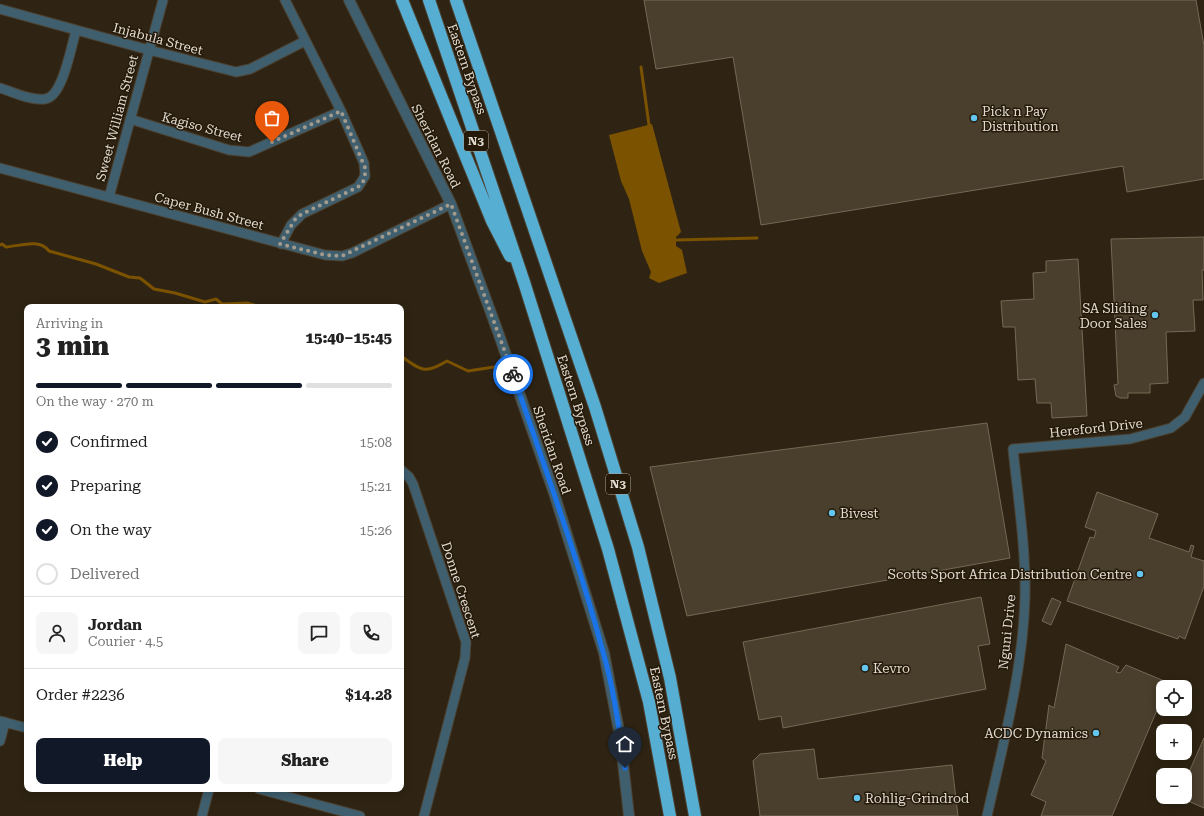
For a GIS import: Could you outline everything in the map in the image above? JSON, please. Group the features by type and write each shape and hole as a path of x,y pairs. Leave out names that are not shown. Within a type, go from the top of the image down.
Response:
{"highway":[{"path":"402,0 492,221 524,282"},
{"name":"Eastern Bypass","path":"429,0 524,282 612,564 649,702 670,816"},
{"name":"Eastern Bypass","path":"456,0 595,407 638,547 670,678 695,816"}],"street":[{"name":"Sweet William Street","path":"109,197 163,0"},
{"path":"280,244 296,218 358,187 363,182 366,170 341,111 285,0"},
{"name":"Sheridan Road","path":"349,0 451,204 503,346 593,616 612,691 625,768 629,816"},
{"name":"Injabula Street","path":"0,9 76,31 224,69 244,71 306,41"},
{"path":"0,88 39,99 50,98 55,94 61,82 76,31"},
{"name":"Kagiso Street","path":"130,119 229,150 249,152 341,111"},
{"name":"Caper Bush Street","path":"0,168 325,255 342,256 451,204"},
{"name":"Hereford Drive","path":"1013,449 1130,438 1172,428 1185,417 1204,383"},
{"name":"Nguni Drive","path":"987,816 1012,700 1022,637 1025,597 1013,449"},
{"name":"Donne Crescent","path":"404,473 409,477 413,484 466,642 465,658 424,816"},
{"path":"0,741 3,722 24,727"},
{"path":"202,816 207,792"},
{"path":"270,792 360,816"}],"shaded area":[{"path":"652,124 681,232 676,237 676,246 682,250 687,273 659,283 649,278 651,272 642,251 629,199 621,181 609,135"}],"building":[{"name":"Pick n Pay Distribution","path":"644,0 1196,0 1204,46 1204,179 1127,192 1123,166 761,225 733,57 656,69"},
{"name":"SA Sliding Door Sales","path":"1204,237 1204,270 1202,270 1203,300 1193,300 1195,331 1166,332 1168,383 1150,384 1150,393 1128,393 1128,398 1120,398 1116,396 1114,385 1118,384 1111,239"},
{"path":"1078,259 1087,416 1052,418 1051,403 1037,403 1035,379 1018,380 1015,327 1003,327 1001,301 1034,299 1033,273 1046,272 1046,261"},
{"name":"Bivest","path":"987,423 1010,558 687,616 650,467"},
{"name":"Scotts Sport Africa Distribution Centre","path":"1097,492 1158,514 1149,538 1189,552 1191,545 1194,546 1191,557 1204,561 1204,586 1185,639 1179,636 1178,639 1067,601 1090,537 1094,538 1096,531 1085,527"},
{"name":"Kevro","path":"981,597 990,644 978,646 986,689 783,728 781,716 759,720 743,642"},
{"path":"1052,598 1061,602 1051,625 1042,621"},
{"name":"ACDC Dynamics","path":"1066,644 1119,667 1116,672 1120,673 1126,665 1162,680 1156,680 1156,712 1112,816 1041,816 1046,802 1031,795 1046,761 1042,758 1049,705 1054,708"},
{"path":"1204,738 1204,808 1192,803 1192,768 1191,768"},
{"name":"Rohlig-Grindrod","path":"814,749 818,779 952,765 958,816 760,816 753,761 760,754"}],"waterway":[{"path":"641,67 649,125"},
{"path":"676,240 757,238"},
{"path":"0,245 2,244 6,247 29,244 40,245 49,251 96,264 129,277 140,278 154,289 175,293 205,302 216,299 222,304"},
{"path":"222,304 250,304"},
{"path":"404,358 413,365 423,369 433,368 447,361 468,371 494,367"}],"way so far":[{"path":"272,142 341,111 366,170 366,176 358,187 296,218 280,244 325,255 342,256 451,204 513,374"}],"place":[{"name":"Pick n Pay Distribution","path":"974,118"},
{"name":"SA Sliding Door Sales","path":"1155,315"},
{"name":"Bivest","path":"832,513"},
{"name":"Scotts Sport Africa Distribution Centre","path":"1140,574"},
{"name":"Kevro","path":"865,668"},
{"name":"ACDC Dynamics","path":"1096,733"},
{"name":"Rohlig-Grindrod","path":"857,798"}],"route":[{"path":"513,374 554,493 604,653 625,768"}]}
